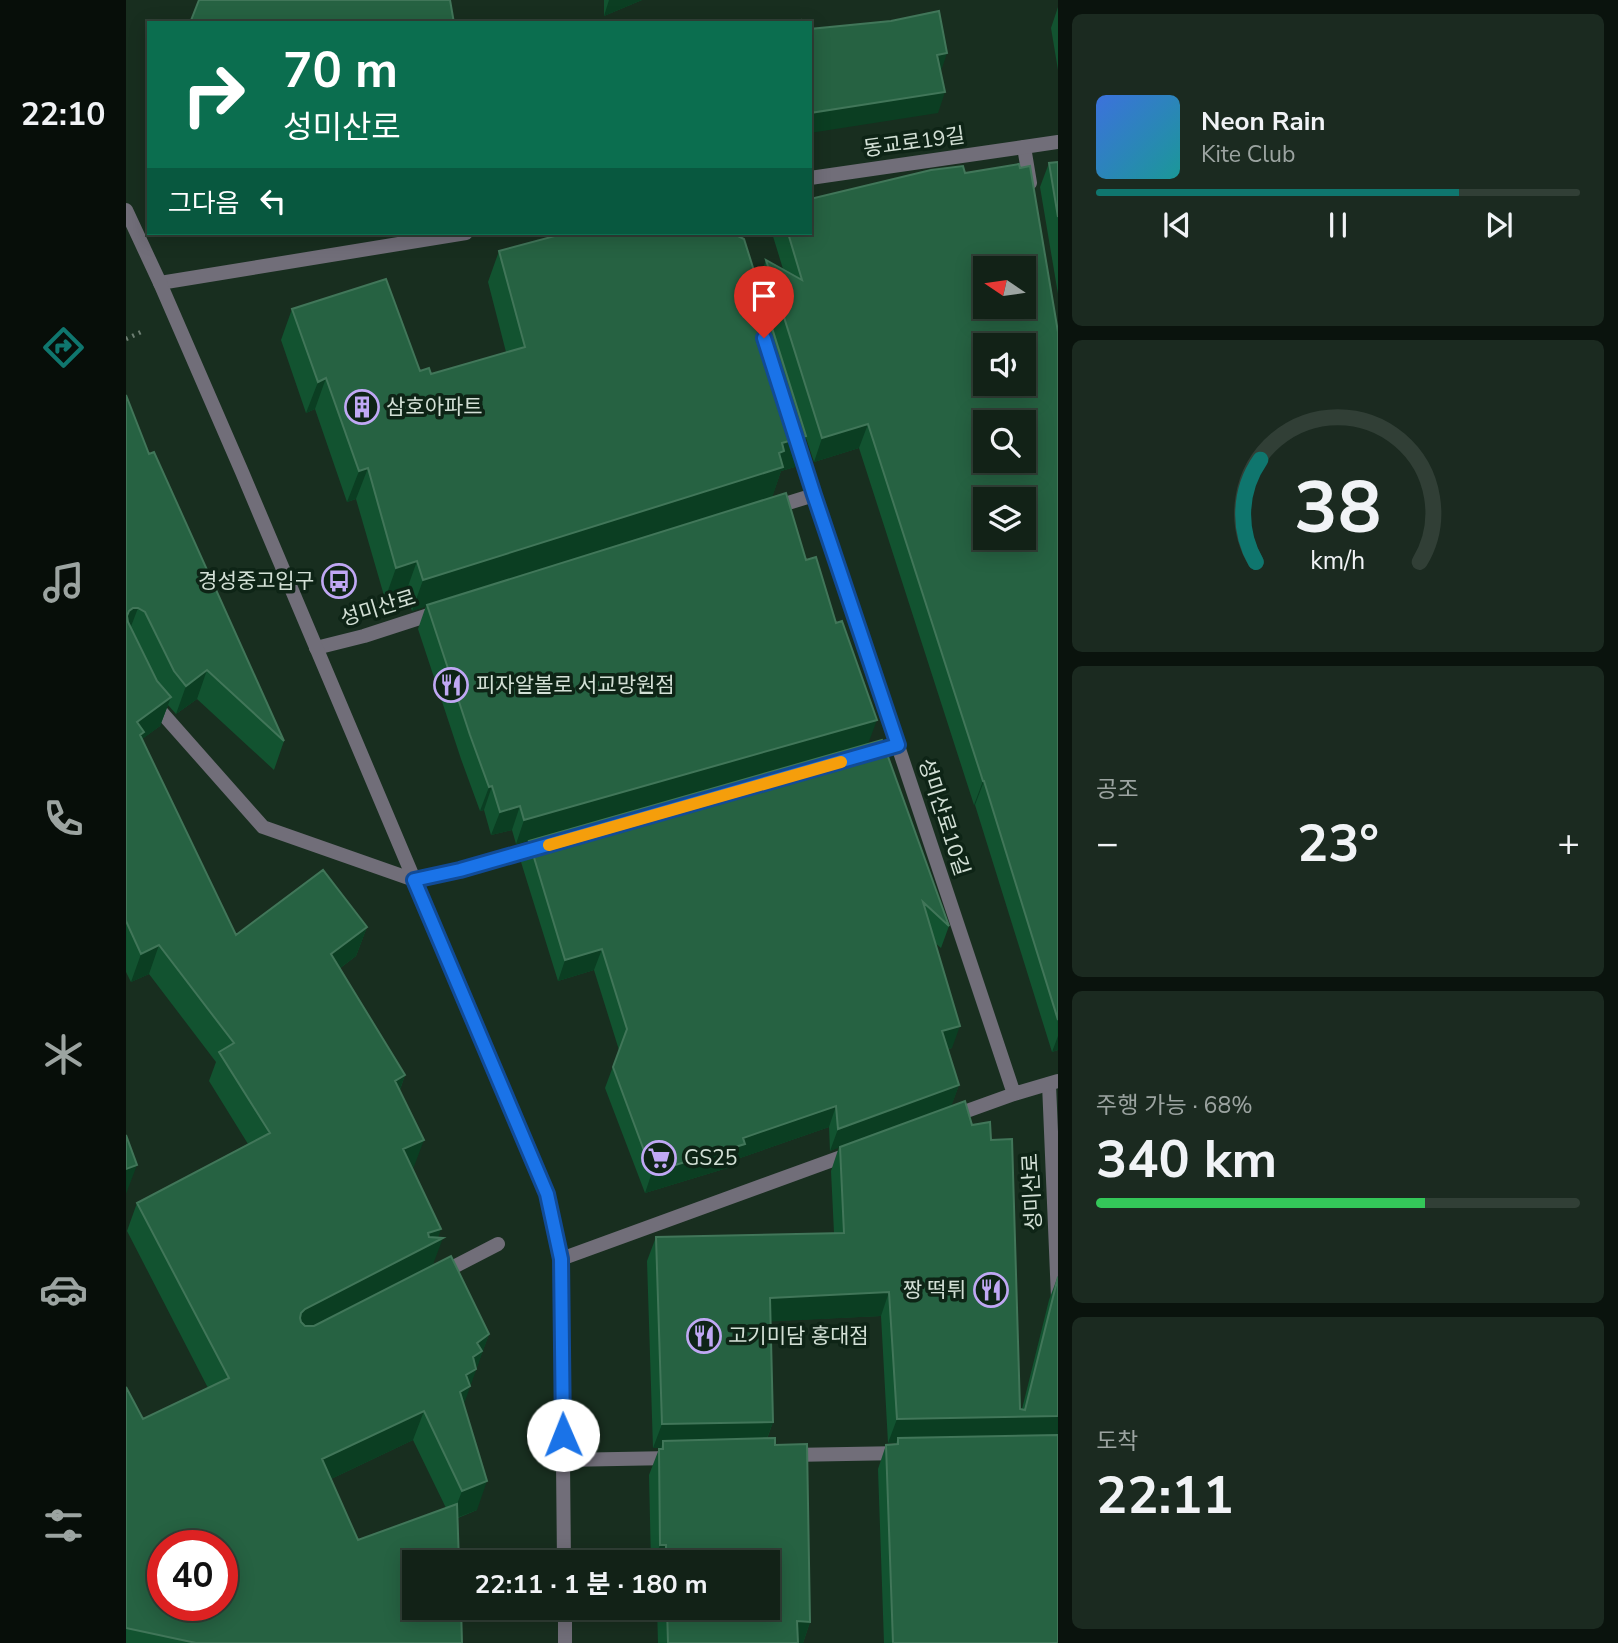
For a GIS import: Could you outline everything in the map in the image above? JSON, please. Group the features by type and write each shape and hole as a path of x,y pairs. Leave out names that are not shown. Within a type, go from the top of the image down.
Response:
{"street":[{"name":"동교로19길","path":"812,178 1058,142"},
{"path":"1024,147 1033,202"},
{"path":"126,210 242,472 547,1194 561,1259 564,1550"},
{"path":"160,283 454,235"},
{"name":"성미산로10길","path":"789,416 892,747 1014,1094"},
{"path":"761,511 814,495"},
{"name":"성미산로","path":"316,648 456,607"},
{"path":"149,693 155,705 263,827 414,880 553,844"},
{"path":"937,1122 1053,1082"},
{"name":"성미산로","path":"1053,1082 1058,1298"},
{"path":"561,1259 861,1150"},
{"path":"423,1282 498,1244"},
{"path":"772,1456 922,1452"},
{"path":"563,1460 691,1458"},
{"path":"565,1620 565,1643"}],"building":[{"path":"199,0 450,0 454,21 191,21"},
{"path":"939,11 947,53 937,55 945,92 812,113 812,29 891,21"},
{"path":"1058,162 1058,217 1049,163"},
{"path":"1019,164 1020,168 1030,166 1058,332 1058,1020 868,424 822,438 766,260 802,280 789,235 812,235 812,199 931,170 963,166 965,173"},
{"path":"559,235 736,235 744,239 806,436 782,443 784,451 779,453 783,467 423,580 417,561 396,568 368,468 359,471 326,378 318,382 292,309 386,279 420,371 429,368 431,374 525,347 499,251"},
{"path":"126,395 149,454 154,452 284,741 207,670 186,686 174,671 145,612 133,608 127,616 128,622 157,681 171,697 137,722 144,732 140,735 236,935 323,870 367,927 331,954 405,1075 395,1081 424,1140 403,1149 441,1229 428,1233 429,1237 443,1238 305,1309 301,1313 301,1322 305,1326 314,1326 451,1256 489,1334 477,1343 482,1351 473,1357 476,1369 466,1375 470,1386 460,1392 487,1481 462,1491 424,1411 322,1459 358,1540 457,1504 459,1550 402,1550 402,1620 461,1620 462,1643 196,1643 126,1628 126,1387 143,1419 229,1378 137,1203 270,1133 219,1052 234,1043 159,945 141,954 126,921"},
{"path":"786,493 806,560 816,557 836,623 842,621 877,720 524,820 520,806 500,812 470,735 427,605"},
{"path":"882,740 949,926 923,902 960,1026 942,1031 959,1085 838,1129 836,1106 743,1138 745,1144 652,1172 613,1067 627,1029 602,949 565,960 529,841"},
{"path":"965,1101 972,1125 990,1122 991,1140 1012,1139 1020,1409 1025,1410 1058,1277 1058,1416 897,1419 889,1292 770,1298 773,1422 662,1424 656,1237 844,1233 840,1147"},
{"path":"126,1135 137,1165 126,1169"},
{"path":"1058,1435 1058,1643 893,1643 886,1445 898,1444 898,1438"},
{"path":"775,1438 775,1445 807,1444 810,1622 797,1621 798,1643 668,1643 667,1620 780,1620 780,1550 666,1550 666,1545 660,1545 659,1449 663,1449 663,1441"}],"slow traffic":[{"path":"549,845 841,762"}],"place":[{"name":"삼호아파트","path":"362,407"},
{"name":"경성중고입구","path":"339,581"},
{"name":"피자알볼로 서교망원점","path":"451,685"},
{"name":"GS25","path":"659,1158"},
{"name":"짱 떡튀","path":"991,1290"},
{"name":"고기미담 홍대점","path":"704,1336"}],"route":[{"path":"563,1435 561,1259 547,1194 414,880 460,870 898,745 764,338"}]}
